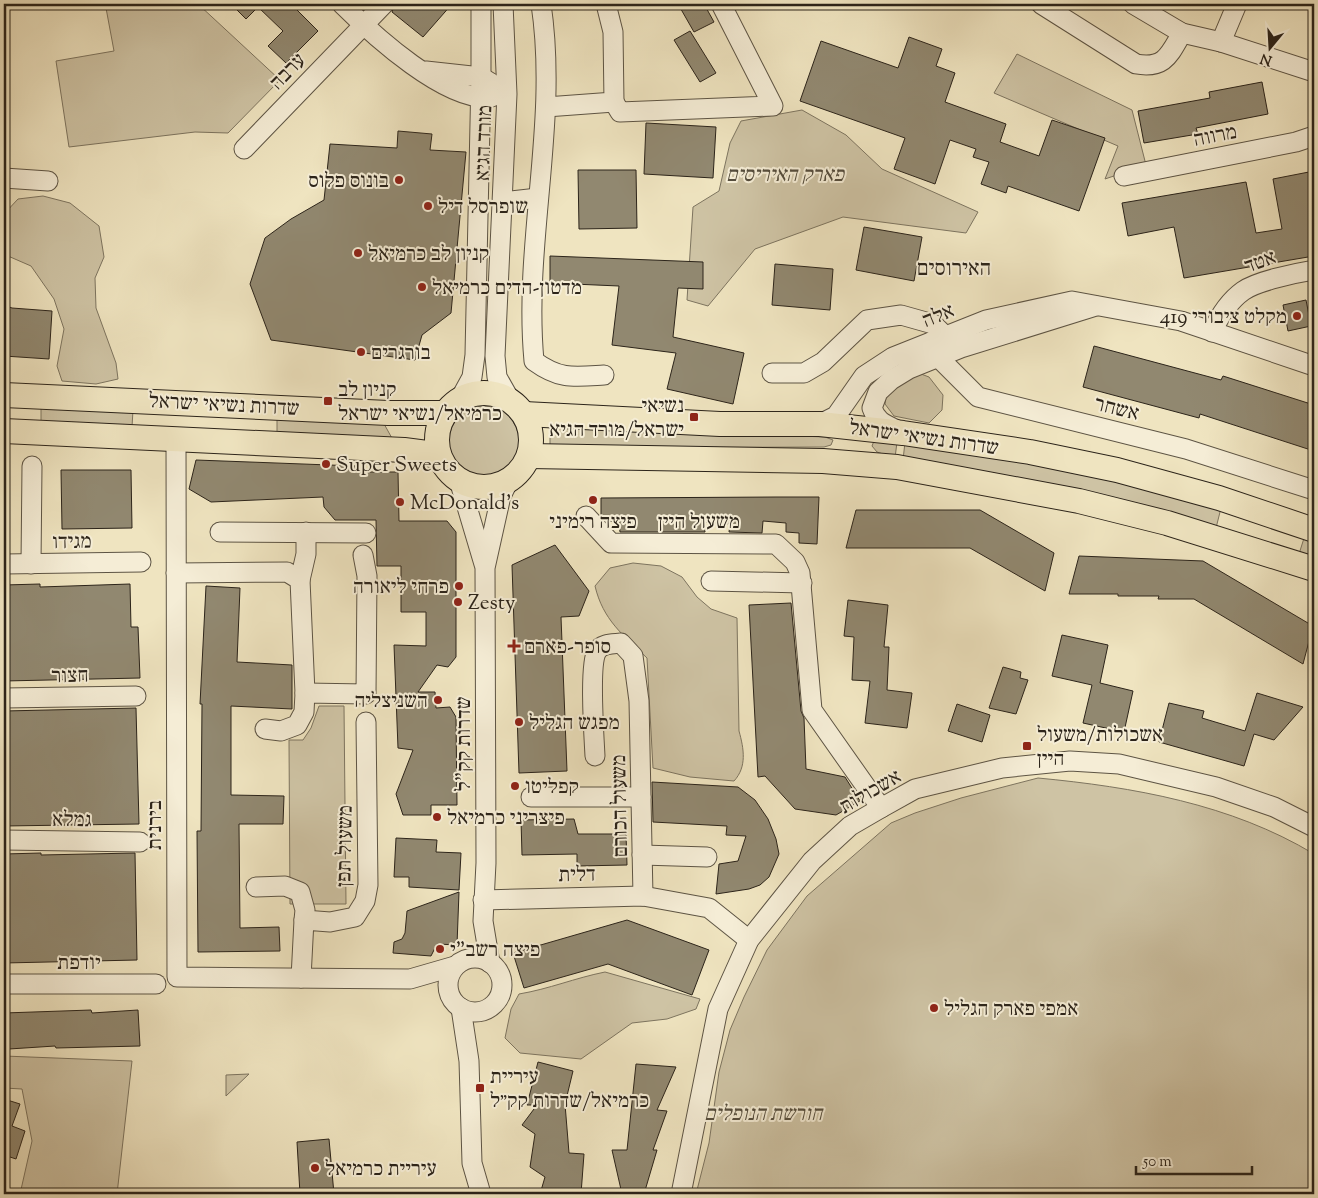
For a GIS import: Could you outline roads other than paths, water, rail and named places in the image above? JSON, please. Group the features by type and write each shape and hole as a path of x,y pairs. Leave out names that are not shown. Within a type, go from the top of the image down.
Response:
{"main road":[{"path":"485,393 501,396 517,407 532,434 529,456 517,475 508,482 487,488 472,486 459,480 448,471 440,458 437,435 453,406 470,395 485,393"},
{"name":"שדרות נשיאי ישראל","path":"4,395 388,413 453,406"},
{"name":"שדרות נשיאי ישראל","path":"517,407 720,424 820,424 902,433 1030,452 1117,470 1219,498 1314,530"},
{"name":"שדרות נשיאי ישראל","path":"4,431 404,450 427,453 440,458"},
{"name":"שדרות נשיאי ישראל","path":"529,456 823,461 897,467 1079,501 1184,528 1314,569"}],"street":[{"path":"342,4 363,25 447,88 480,99 507,94"},
{"name":"ערבה","path":"244,149 384,4"},
{"name":"מורד הגיא","path":"453,406 472,376 475,355 481,4"},
{"name":"מורד הגיא","path":"503,4 507,94 495,356 497,377 517,407"},
{"path":"541,4 548,77 532,270 534,361 549,373 571,377 604,375"},
{"path":"606,4 613,32 614,102 620,112 773,106 721,4"},
{"path":"1041,4 1136,64 1151,67 1168,58 1182,33"},
{"path":"1133,4 1182,33 1221,42 1314,72"},
{"path":"1221,42 1237,4"},
{"path":"422,71 481,76 507,94"},
{"path":"546,107 614,102"},
{"name":"מרווה","path":"1124,176 1296,142 1314,136"},
{"path":"4,178 48,181"},
{"path":"503,202 538,198"},
{"name":"אטד","path":"1212,332 1221,314 1243,291 1292,274 1314,270"},
{"name":"אלה","path":"902,433 882,424 875,417 872,408 878,392 891,380 938,345 986,320 1072,301 1180,321 1314,366"},
{"name":"אשחר","path":"772,373 804,373 823,362 867,320 901,315 933,324 938,345 978,398 1186,448 1314,490"},
{"name":"אלה","path":"820,424 836,416 864,376 893,356 938,345"},
{"name":"בירנית","path":"176,439 177,977 410,979 458,964"},
{"path":"31,564 32,466"},
{"path":"459,480 485,568"},
{"path":"485,568 501,496 508,482"},
{"name":"משעול היין","path":"586,516 611,543 776,544 795,562 802,583 812,710 880,808"},
{"path":"220,532 366,533"},
{"path":"265,729 281,731 297,725 304,712 305,694 300,580 306,554 306,532"},
{"path":"305,694 366,694 366,576 363,555"},
{"name":"מגידו","path":"4,564 141,562"},
{"name":"שדרות קק\"ל","path":"483,920 486,863 485,568"},
{"path":"176,573 287,572 300,580"},
{"path":"711,581 802,583"},
{"name":"משעול הכורם","path":"594,756 593,666 596,652 605,645 622,643 633,656 639,701 643,896"},
{"name":"חצור","path":"4,698 136,696"},
{"name":"משעול תפן","path":"304,920 330,922 355,917 365,900 368,884 366,722"},
{"name":"אשכולות","path":"681,1194 718,1009 749,940 812,861 850,826 880,808 915,789 1002,768 1070,761 1119,764 1216,787 1274,807 1314,826"},
{"path":"531,797 641,797"},
{"name":"גמלא","path":"4,840 140,842"},
{"path":"642,855 707,857"},
{"name":"משעול תפן","path":"256,887 285,886 300,892 305,910 301,978"},
{"name":"דלית","path":"484,900 643,896 709,908 749,940"},
{"path":"483,920 490,963"},
{"path":"481,1194 472,1163 470,1061 455,1002 448,983 483,920"},
{"path":"458,964 475,958 490,963 499,973 502,989 499,997 487,1008 480,1024 470,1061"},
{"name":"בירנית","path":"410,979 455,1002"},
{"name":"יודפת","path":"4,984 156,984"},
{"path":"455,1002 470,1011 487,1008"}],"place":[{"name":"בונוס פלוס","path":"399,180"},
{"name":"שופרסל דיל","path":"428,206"},
{"name":"קניון לב כרמיאל","path":"358,253"},
{"name":"מדטון-הדים כרמיאל","path":"422,287"},
{"name":"מקלט ציבורי 419","path":"1297,316"},
{"name":"בורגרים","path":"361,352"},
{"name":"קניון לב כרמיאל/נשיאי ישראל","path":"328,401"},
{"name":"נשיאי ישראל/מורד הגיא","path":"694,417"},
{"name":"Super Sweets","path":"326,464"},
{"name":"פיצה רימיני","path":"593,500"},
{"name":"McDonald's","path":"400,502"},
{"name":"פרחי ליאורה","path":"459,586"},
{"name":"Zesty","path":"458,602"},
{"name":"סופר-פארם","path":"514,646"},
{"name":"השניצליה","path":"438,700"},
{"name":"מפגש הגליל","path":"519,722"},
{"name":"אשכולות/משעול היין","path":"1027,746"},
{"name":"קפליטו","path":"515,786"},
{"name":"פיצריני כרמיאל","path":"437,817"},
{"name":"פיצה רשב\"י","path":"440,949"},
{"name":"אמפי פארק הגליל","path":"934,1008"},
{"name":"עיריית כרמיאל/שדרות קק״ל","path":"480,1088"},
{"name":"עיריית כרמיאל","path":"315,1168"}],"district":[{"name":"האירוסים","path":"954,267"}],"park label":[{"name":"פארק האיריסים","path":"785,174"},
{"name":"חורשת הנופלים","path":"763,1113"}]}
